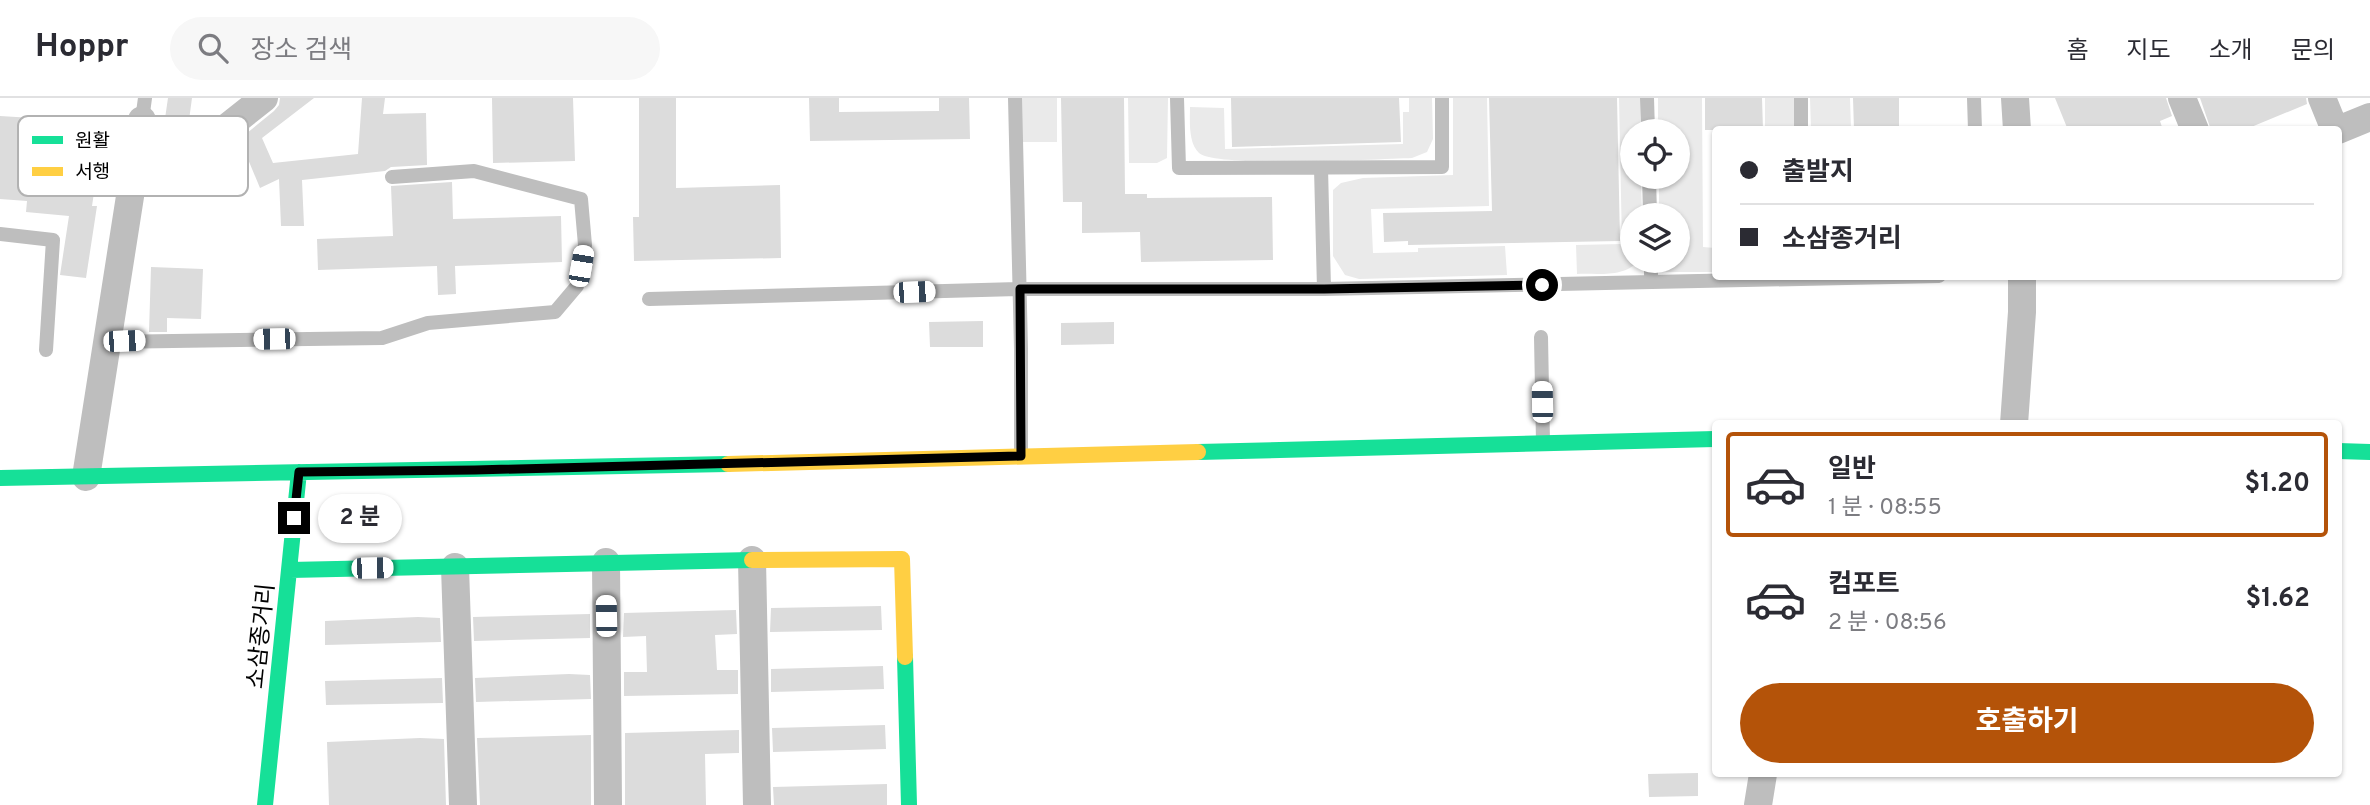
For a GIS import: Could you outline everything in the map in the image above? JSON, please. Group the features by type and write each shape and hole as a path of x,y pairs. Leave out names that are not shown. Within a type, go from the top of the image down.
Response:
{"main road":[{"path":"0,478 475,470 1712,439"},
{"path":"2342,451 2370,452"},
{"name":"소삼종거리","path":"265,805 299,472"},
{"path":"290,570 752,559 902,559 909,805"}],"street":[{"path":"241,116 264,98"},
{"path":"2015,98 2017,126"},
{"path":"2182,98 2192,126"},
{"path":"2322,98 2334,126"},
{"path":"2342,128 2370,117"},
{"path":"86,477 131,196"},
{"path":"2014,420 2022,280"},
{"path":"752,559 757,805"},
{"path":"606,562 608,805"},
{"path":"455,567 463,805"},
{"path":"1758,805 1763,777"}],"lane":[{"path":"1015,98 1021,456"},
{"path":"1177,98 1178,168 1442,167 1442,98"},
{"path":"1647,98 1648,119"},
{"path":"1801,98 1801,126"},
{"path":"1974,98 1975,126"},
{"path":"1321,168 1324,289"},
{"path":"107,342 382,338 428,323 555,312 578,286 585,245 581,198 474,171 392,177"},
{"path":"0,234 53,240 46,350"},
{"path":"1651,273 1651,282"},
{"path":"649,299 1020,289 1324,289 1747,280"},
{"path":"1541,337 1543,443"}],"shaded area":[{"path":"1022,98 1057,98 1057,142 1022,142"},
{"path":"1128,98 1168,98 1167,158 1157,163 1129,163"},
{"path":"1409,98 1432,98 1433,139 1427,152 1412,158 1300,162 1211,158 1195,149 1191,137 1190,107 1224,108 1225,149 1403,144 1403,112 1409,112"},
{"path":"1453,98 1487,98 1489,206 1371,209 1373,253 1418,252 1418,248 1505,246 1507,275 1359,279 1345,275 1333,256 1333,190 1341,183 1363,178 1453,175"},
{"path":"1619,98 1640,98 1640,119 1620,119 1620,147"},
{"path":"1658,98 1702,98 1703,247 1712,248 1712,272 1690,272 1690,203 1659,203 1659,189 1690,189 1690,119 1658,119"},
{"path":"1765,98 1796,98 1797,126 1765,126"},
{"path":"1810,98 1850,98 1851,126 1811,126"},
{"path":"1621,189 1641,189 1642,203 1621,203"},
{"path":"1620,244 1620,272 1577,274 1576,245"}],"building":[{"path":"168,98 192,98 190,116 165,116"},
{"path":"280,98 314,98 262,138 273,163 358,154 362,98 385,98 383,114 426,113 427,165 391,167 385,171 302,180 304,226 281,226 279,179 260,188 248,159 248,132 279,105"},
{"path":"492,98 573,98 575,161 493,163"},
{"path":"639,98 676,98 676,188 780,185 781,258 634,261 633,217 639,217"},
{"path":"809,98 839,98 839,112 939,111 939,98 969,98 970,139 810,141"},
{"path":"1061,98 1124,98 1125,194 1147,194 1147,198 1272,197 1273,260 1141,262 1140,232 1082,233 1082,202 1063,202"},
{"path":"1231,98 1399,98 1401,142 1232,147"},
{"path":"1489,98 1617,98 1620,241 1408,245 1408,241 1384,242 1383,213 1492,211"},
{"path":"1705,98 1762,98 1763,126 1712,126 1712,130 1705,130"},
{"path":"1853,98 1899,98 1899,126 1854,126"},
{"path":"2055,98 2166,98 2172,116 2160,121 2162,126 2066,126"},
{"path":"2200,98 2306,98 2307,104 2254,126 2210,126"},
{"path":"0,116 18,117 18,196 93,196 92,206 97,206 86,278 60,275 69,216 26,212 27,201 0,199"},
{"path":"452,182 453,219 561,216 562,262 455,266 456,294 438,295 437,266 318,270 317,239 393,236 391,186"},
{"path":"151,267 203,269 201,319 167,318 167,332 149,332"},
{"path":"983,321 983,347 930,347 929,322"},
{"path":"1114,322 1114,344 1061,345 1061,323"},
{"path":"881,606 882,630 770,632 771,608"},
{"path":"736,610 737,634 715,635 717,670 738,670 738,694 624,696 624,672 647,672 646,636 623,637 624,613"},
{"path":"590,614 590,638 474,641 473,617"},
{"path":"440,618 441,642 325,645 325,621"},
{"path":"883,666 884,689 771,692 771,669"},
{"path":"590,675 591,699 476,702 475,678"},
{"path":"442,678 443,703 326,705 325,681"},
{"path":"885,725 886,749 773,752 772,728"},
{"path":"739,730 739,753 705,754 706,805 625,805 625,733"},
{"path":"591,735 591,805 480,805 477,738"},
{"path":"444,739 446,805 329,805 327,742"},
{"path":"1698,773 1698,796 1649,797 1648,774"},
{"path":"887,784 887,805 774,805 773,787"}],"traffic: fast":[{"path":"1198,452 1712,439"},
{"path":"2342,451 2370,452"},
{"path":"0,478 728,464"},
{"path":"265,805 299,472"},
{"path":"290,570 752,560"},
{"path":"905,657 909,805"}],"traffic: slow":[{"path":"728,464 1198,452"},
{"path":"752,560 902,559 905,657"}],"route":[{"path":"294,518 299,472 1021,456 1020,289 1324,289 1542,285"}]}
